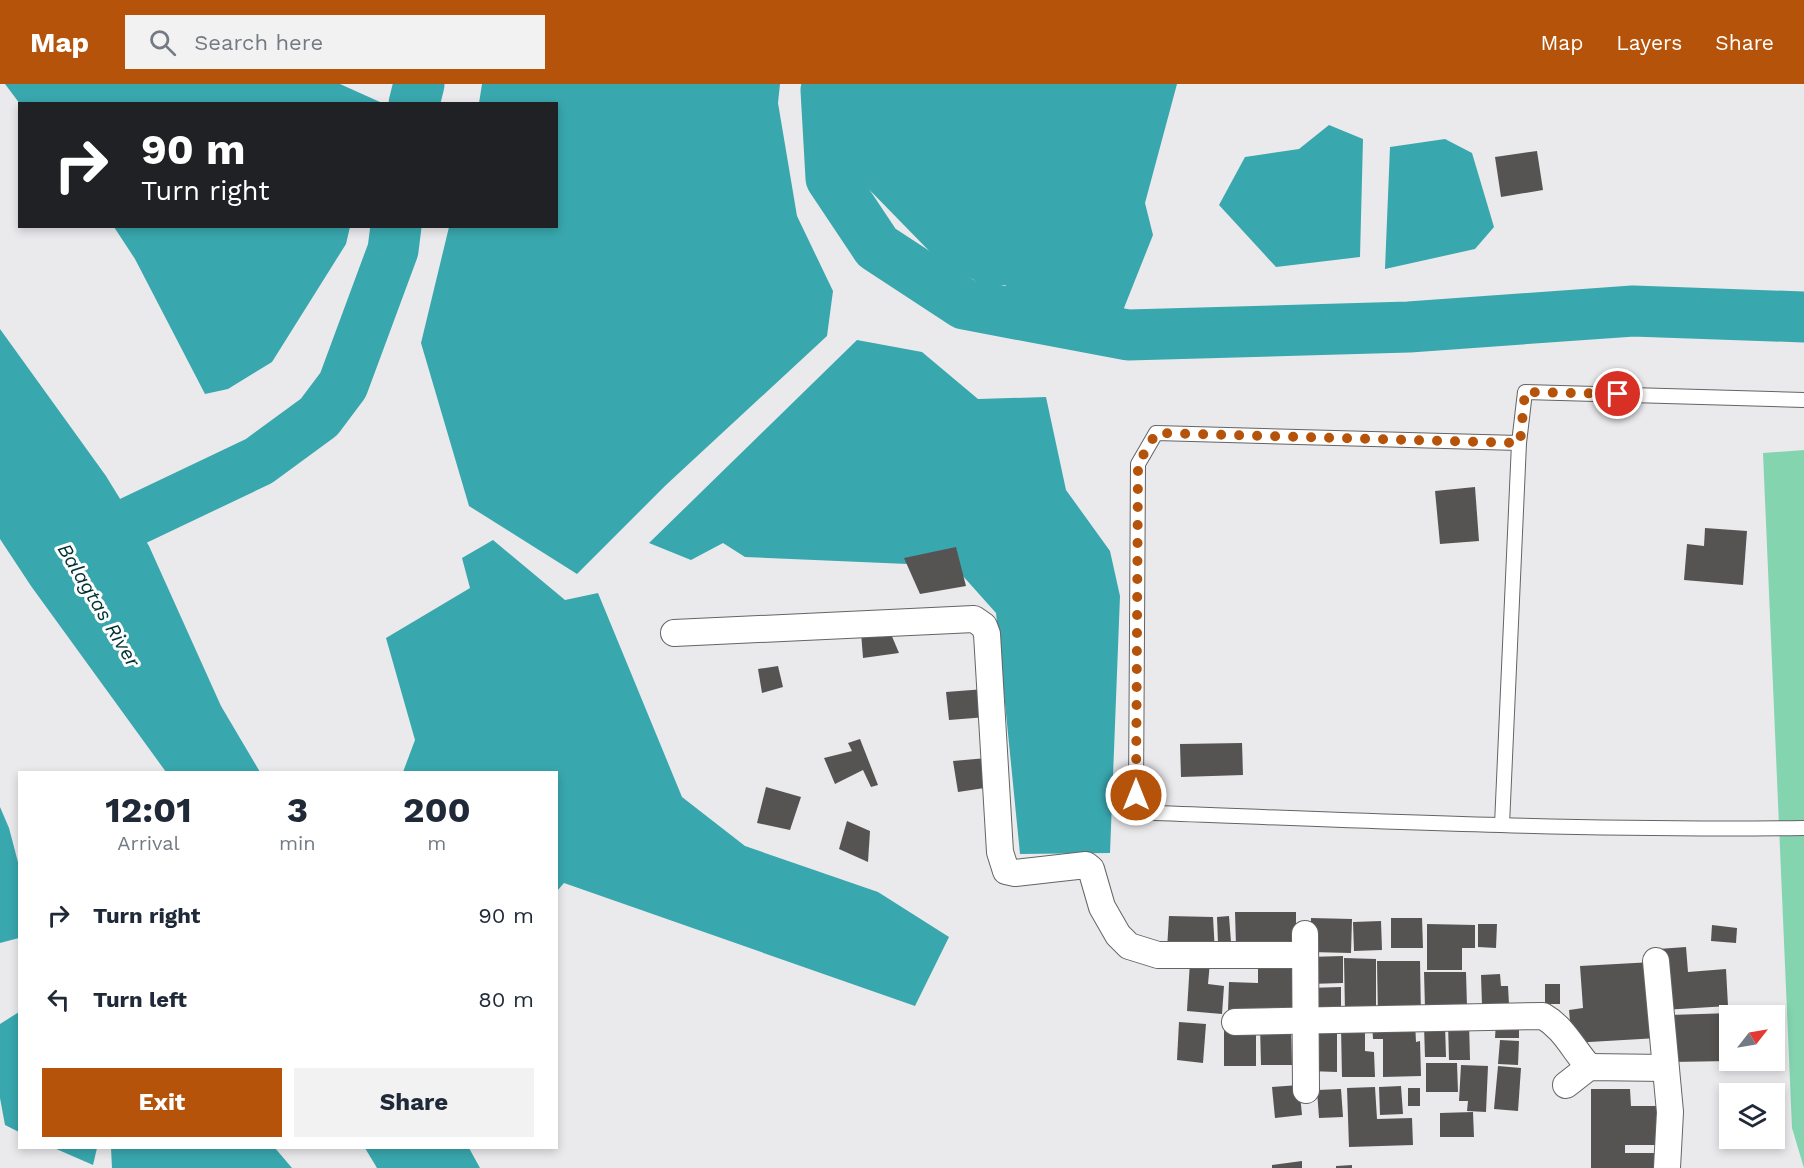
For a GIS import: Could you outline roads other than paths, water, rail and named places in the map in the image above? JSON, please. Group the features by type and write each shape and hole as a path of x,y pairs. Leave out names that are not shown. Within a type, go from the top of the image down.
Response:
{"street":[{"path":"674,633 974,619 984,626 987,634 1000,852 1006,871 1014,873 1086,865 1091,869 1102,907 1118,935 1129,946 1158,955 1305,945 1306,1090"},
{"path":"1656,961 1670,1112 1667,1168"},
{"path":"1235,1022 1543,1016 1559,1026 1572,1048 1589,1067"},
{"path":"1566,1085 1589,1067 1665,1068"}],"lane":[{"path":"1502,825 1520,443 1525,392 1804,400"},
{"path":"1520,443 1156,433 1138,464 1136,795 1155,813 1502,825 1688,829 1804,828"}],"water":[{"path":"5,84 340,84 380,102 18,102"},
{"path":"482,84 780,84 778,103 797,216 833,291 827,336 666,485 577,574 469,506 421,343 449,228 558,228 558,102 479,102"},
{"path":"847,84 1177,84 1145,203 1153,235 1122,313 1023,301 1005,285 984,285 941,263 853,173 844,121"},
{"path":"1329,125 1363,139 1360,257 1276,267 1219,205 1245,157 1299,149"},
{"path":"1445,139 1472,153 1494,227 1475,249 1385,269 1390,147"},
{"path":"115,228 350,228 346,244 272,362 228,389 205,394 135,259"},
{"name":"Balagtas River","path":"0,329 106,476 149,546 221,706 259,771 165,771 31,586 0,539"},
{"path":"857,340 922,352 978,399 1046,397 1066,490 1110,551 1120,596 1110,853 1020,854 996,613 954,566 745,557 723,543 691,560 649,543"},
{"path":"493,540 565,600 598,593 682,797 745,846 878,892 949,937 915,1006 564,883 558,890 558,771 403,771 415,740 386,638 470,588 462,558"},
{"path":"0,807 9,828 18,862 18,938 0,943"},
{"path":"18,1013 18,1132 5,1125 0,1098 0,1024"},
{"path":"56,1149 97,1149 93,1165"},
{"path":"111,1149 276,1149 292,1168 112,1168"},
{"path":"366,1149 470,1149 480,1168 377,1168"}],"waterway":[{"path":"414,102 419,84"},
{"path":"828,84 826,90 831,178 877,247 964,304 1128,335 1409,327 1633,311 1804,317"},
{"name":"Balagtas River","path":"70,551 259,461 319,417 343,385 393,250 396,228"}]}
